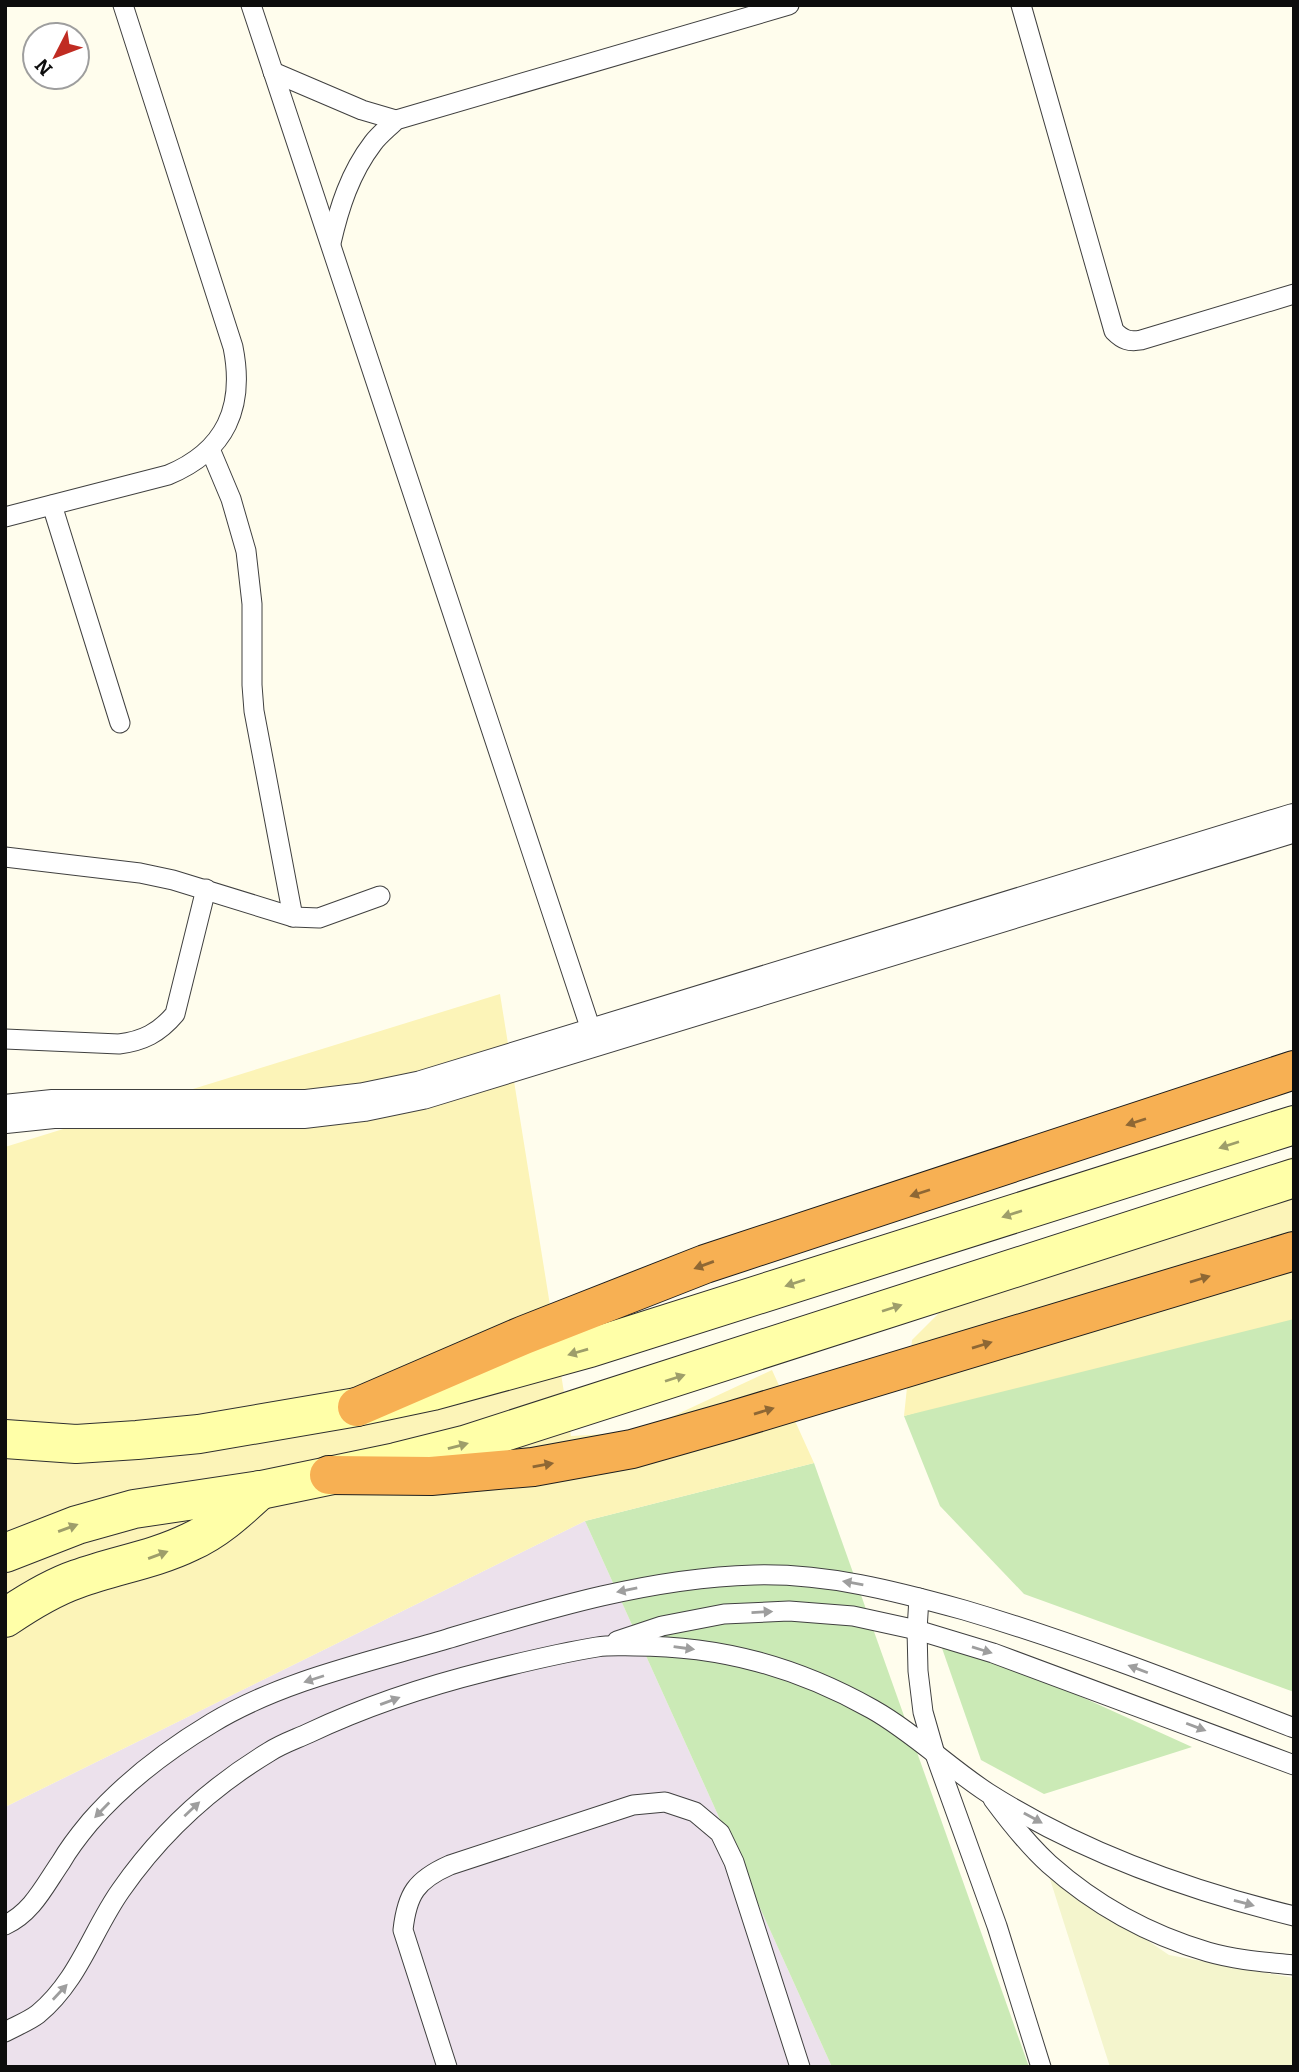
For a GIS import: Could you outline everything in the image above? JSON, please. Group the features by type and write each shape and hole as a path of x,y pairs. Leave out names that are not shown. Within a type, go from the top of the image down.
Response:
{"highway":[{"path":"357,1407 524,1335 705,1264 1294,1070"},
{"path":"329,1475 431,1476 533,1467 632,1449 1294,1251"}],"main road":[{"path":"5,1439 76,1444 199,1434 357,1407 459,1384 590,1348 1294,1125"},
{"path":"5,1553 76,1525 134,1509 261,1490 464,1445 1294,1178"},
{"path":"5,1618 75,1580 155,1558 193,1541 229,1518 261,1490"}],"street":[{"path":"5,1114 53,1109 305,1109 365,1102 422,1090 1294,823"}],"lane":[{"path":"5,517 184,469 210,449 233,412 237,369 233,347 123,5"},
{"path":"251,5 594,1039"},
{"path":"331,246 336,218 358,166 374,142 396,120 789,5"},
{"path":"1021,5 1114,331 1121,338 1141,340 1294,294"},
{"path":"272,72 352,106 396,120"},
{"path":"210,449 232,499 246,551 252,604 254,711 293,917"},
{"path":"52,505 120,723"},
{"path":"5,857 140,873 206,889 293,917 319,918 380,896"},
{"path":"5,1039 119,1044 151,1036 164,1027 175,1014 206,889"},
{"path":"5,1925 11,1923 39,1898 90,1822 128,1784 170,1750 216,1721 264,1697 316,1679 539,1611 640,1587 696,1579 755,1575 852,1582 1015,1625 1294,1728"},
{"path":"919,1598 918,1671 923,1712 935,1754 997,1926 1041,2067"},
{"path":"5,2032 36,2016 65,1987 120,1891 163,1837 214,1789 271,1751 334,1721 399,1697 479,1673 601,1647 662,1626 724,1614 789,1611 840,1615 917,1630 1045,1671 1294,1765"},
{"path":"601,1647 672,1646 743,1657 811,1678 875,1710 988,1793 1049,1827 1110,1857 1174,1882 1239,1903 1294,1916"},
{"path":"988,1793 1016,1829 1048,1863 1084,1892 1124,1918 1210,1953 1255,1962 1294,1965"},
{"path":"447,2067 403,1930 405,1908 415,1889 430,1874 450,1865 633,1805 665,1802 695,1812 720,1833 734,1862 800,2067"}],"shaded area":[{"path":"585,1521 832,2067 5,2067 5,1807"}],"green space":[{"path":"1294,1301 1294,1692 1024,1594 940,1506 904,1416"},
{"path":"814,1463 1029,2067 832,2067 585,1521"},
{"path":"936,1631 1192,1747 1044,1794 981,1760"},
{"path":"1048,1873 1169,1955 1294,1978 1294,2067 1110,2067"}],"sand":[{"path":"500,994 571,1436 639,1432 772,1370 814,1463 585,1521 5,1807 5,1147"},
{"path":"1294,1156 1294,1319 904,1416 912,1340 957,1295"}]}
